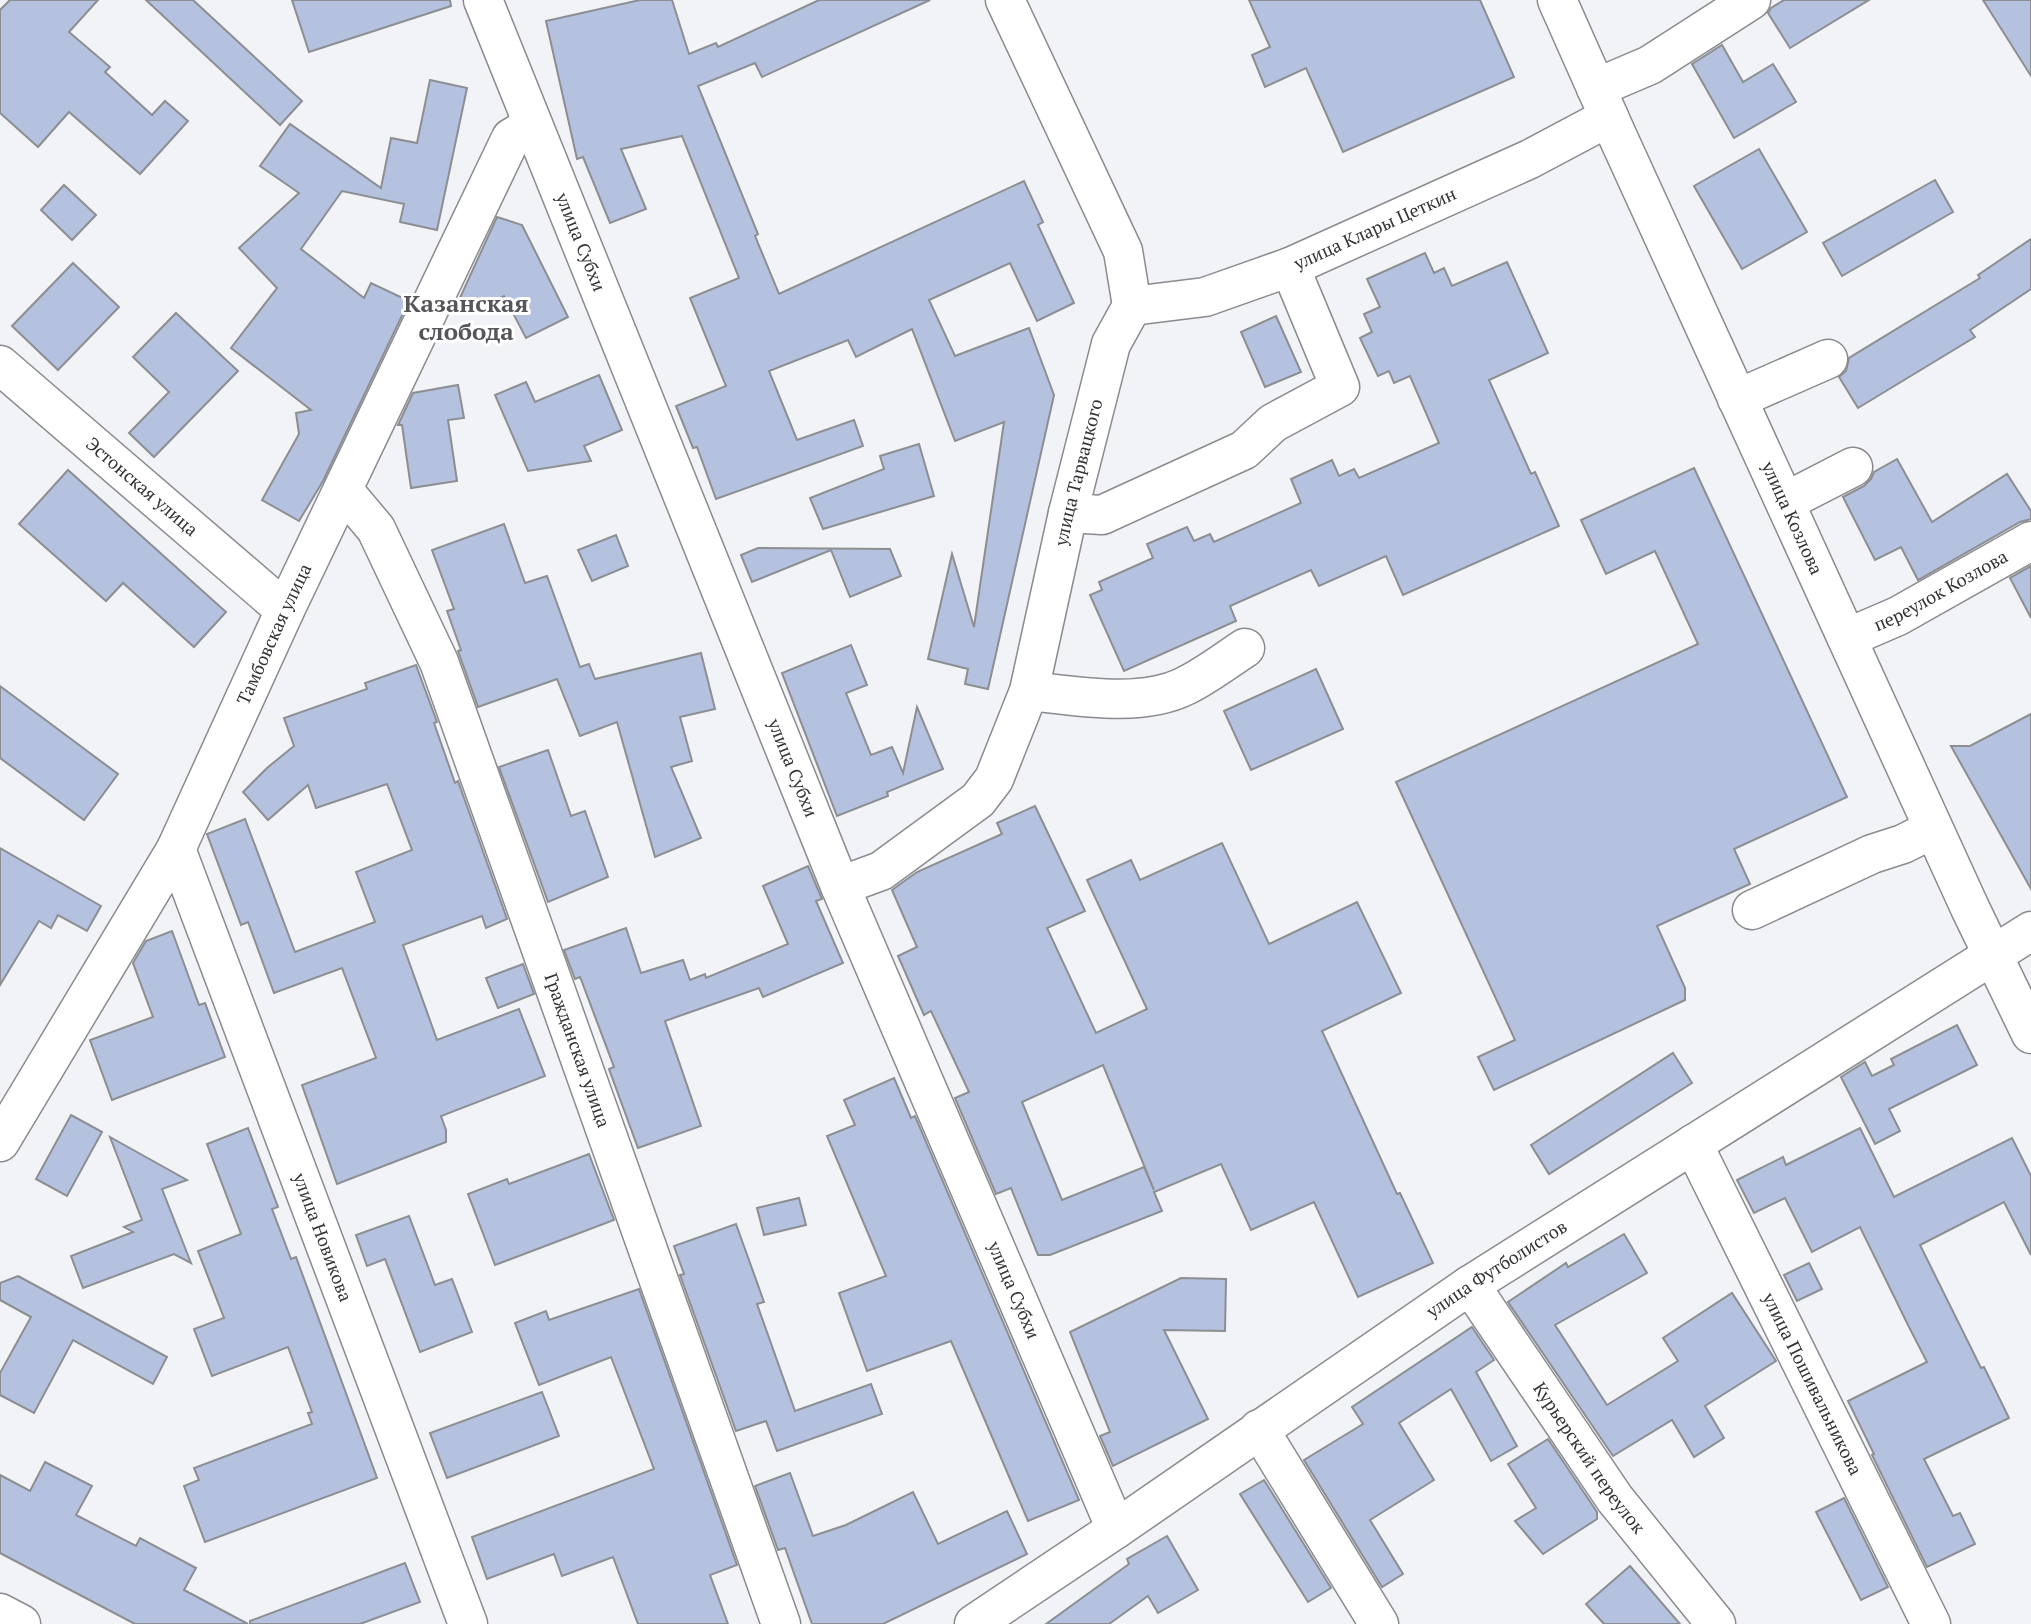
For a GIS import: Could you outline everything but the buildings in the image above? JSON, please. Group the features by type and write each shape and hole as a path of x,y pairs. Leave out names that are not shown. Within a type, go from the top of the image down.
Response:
{"street":[{"path":"1005,0 1123,251 1132,306"},
{"name":"улица Козлова","path":"1557,0 1933,829 2031,1034"},
{"name":"улица Клары Цеткин","path":"1132,306 1205,297 1290,267 1530,159 1650,65 1751,0"},
{"name":"улица Субхи","path":"495,4 533,125 840,886 1116,1529"},
{"name":"Тамбовская улица","path":"0,1142 176,849 285,610 511,138 533,125"},
{"path":"1068,513 1102,514 1244,450 1273,423 1340,387 1290,267"},
{"name":"улица Тарвацкого","path":"840,886 881,871 978,800 994,779 1029,691 1068,513 1111,344 1132,306"},
{"path":"1737,399 1828,359"},
{"name":"Эстонская улица","path":"6,381 285,610"},
{"path":"1784,502 1853,467"},
{"name":"Гражданская улица","path":"344,491 376,529 439,662 781,1624"},
{"name":"переулок Козлова","path":"1847,638 1898,615 2031,541"},
{"path":"1029,691 1088,698 1142,698 1184,687 1245,648"},
{"path":"1752,910 1933,829"},
{"name":"улица Новикова","path":"176,849 468,1624"},
{"name":"улица Футболистов","path":"974,1624 1469,1285 2031,931"},
{"name":"улица Пошивальникова","path":"1693,1144 1931,1624"},
{"name":"Курьерский переулок","path":"1469,1285 1615,1499 1716,1624"},
{"path":"1259,1429 1379,1624"},
{"path":"0,1613 21,1624"}],"district":[{"name":"Казанская слобода","path":"466,318"}]}
